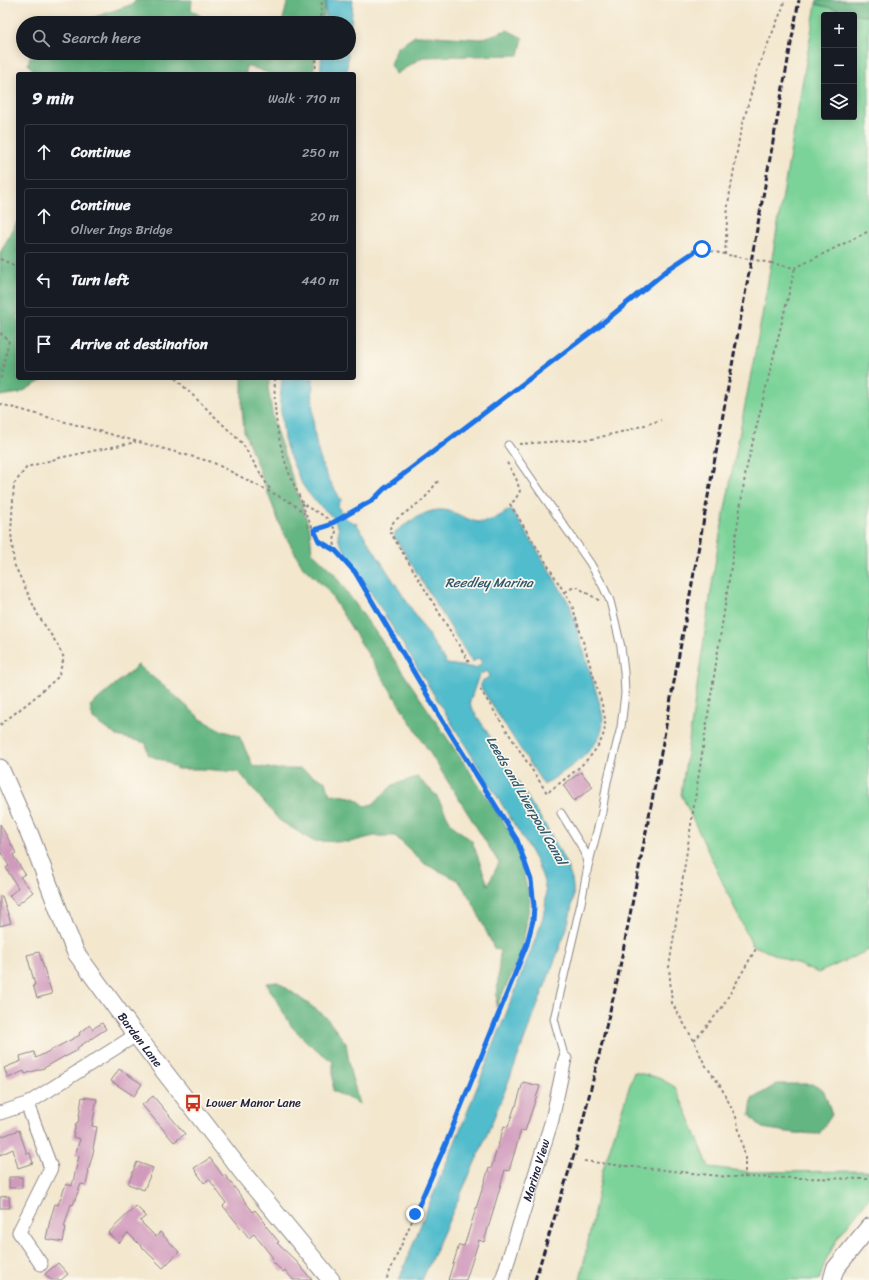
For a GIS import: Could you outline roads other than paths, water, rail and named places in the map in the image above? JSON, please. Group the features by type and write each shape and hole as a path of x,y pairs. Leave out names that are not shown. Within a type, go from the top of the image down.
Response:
{"street":[{"name":"Barden Lane","path":"0,768 30,835 76,953 136,1035 246,1177 332,1280"},
{"path":"0,1113 27,1104 136,1035"},
{"name":"Marina View","path":"502,1280 552,1120 565,1059"},
{"path":"27,1104 51,1168 19,1232 41,1264"},
{"path":"832,1280 836,1269 869,1227"}],"lane":[{"path":"508,445 590,563 604,586 612,608 621,647 626,694 621,727 607,782 602,812 588,866 583,897 554,1019 565,1059"},
{"path":"561,813 585,852 588,866"}],"water":[{"path":"326,0 353,0 352,16 325,16"},
{"path":"321,60 348,60 347,72 320,72"},
{"path":"282,380 313,380 315,439 321,462 341,500 338,505 341,512 344,517 356,523 447,664 476,668 482,663 479,658 472,662 394,536 395,532 417,517 436,510 448,511 477,522 483,522 492,520 511,509 570,605 602,714 603,721 601,731 597,741 590,750 572,766 544,785 481,688 481,682 490,676 487,671 479,675 470,701 471,707 555,841 572,880 573,899 566,931 504,1093 481,1149 422,1280 399,1280 539,930 545,909 546,898 544,882 539,867 527,845 339,541 339,529 333,517 319,505 302,484 284,439 280,401"}],"railway":[{"path":"535,1280 577,1145 617,982 656,780 799,0"}],"place":[{"name":"Lower Manor Lane","path":"193,1103"}],"water label":[{"name":"Reedley Marina","path":"489,582"},
{"name":"Leeds and Liverpool Canal","path":"527,800"}]}
